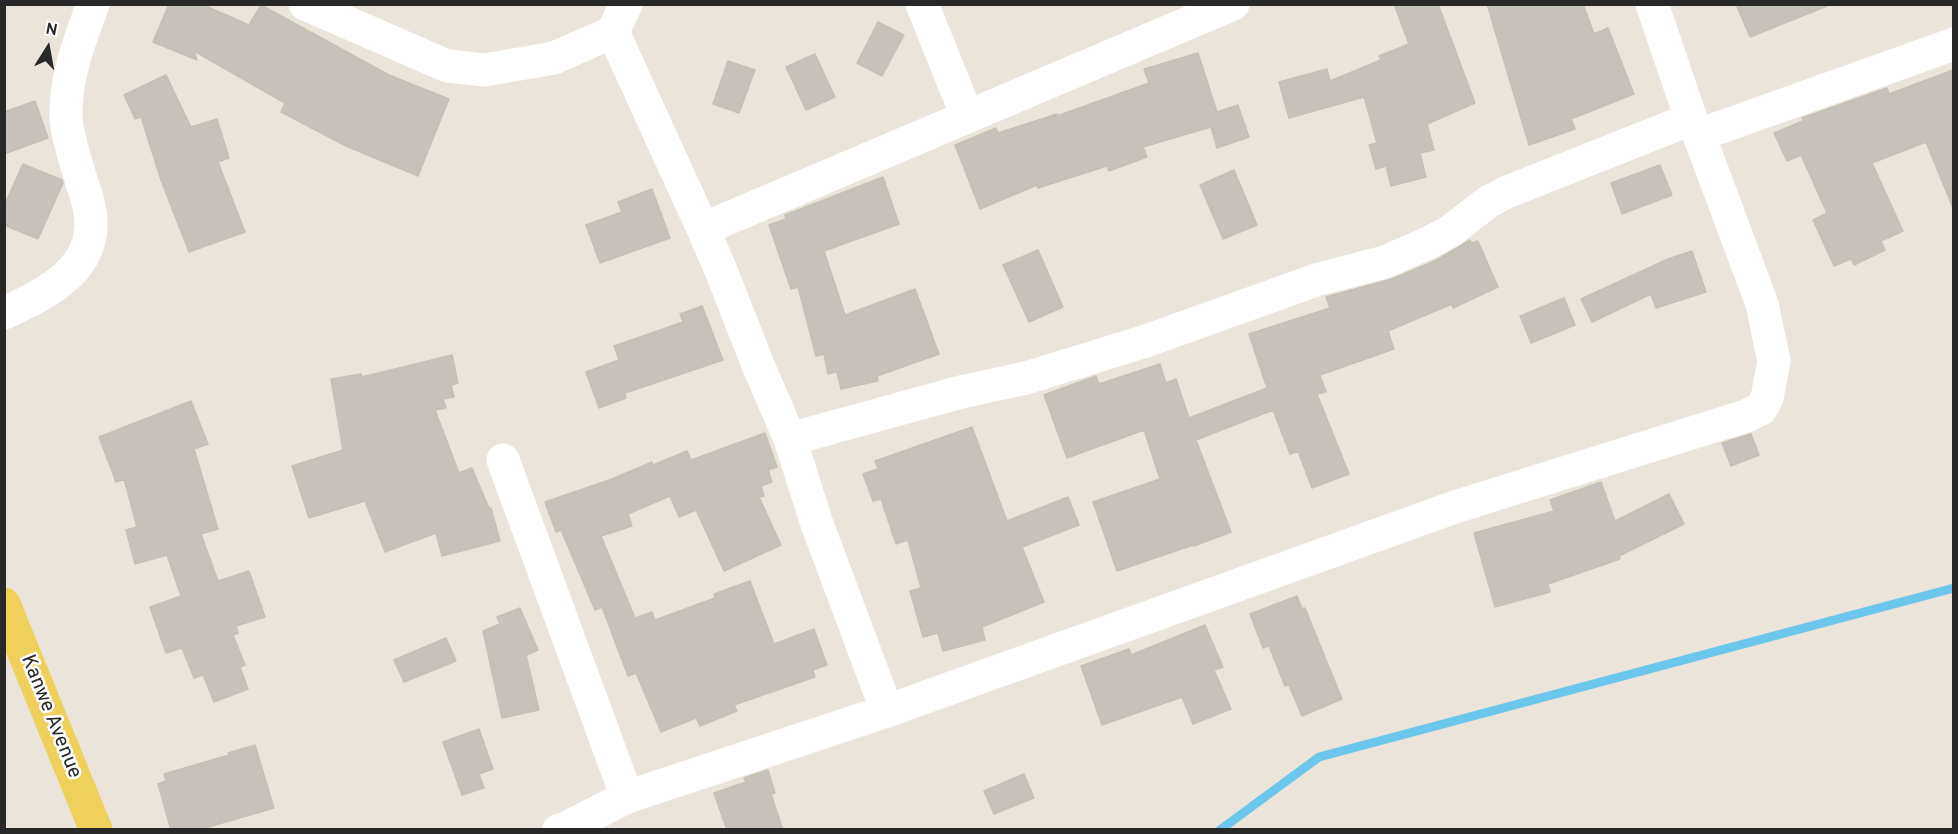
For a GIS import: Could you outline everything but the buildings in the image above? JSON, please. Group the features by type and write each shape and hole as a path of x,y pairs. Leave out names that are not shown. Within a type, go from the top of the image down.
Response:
{"main road":[{"name":"Kanwe Avenue","path":"4,604 88,826"}],"street":[{"path":"4,313 45,294 73,270 86,250 91,228 90,211 72,148 66,116 69,82 75,56 93,4"},
{"path":"305,4 447,66 485,70 554,58 619,18 758,365 790,439 817,524 887,711"},
{"path":"922,4 967,116"},
{"path":"703,229 1233,4"},
{"path":"559,830 627,797 887,711 1455,507 1746,417 1761,409 1767,398 1773,361 1762,304 1695,127 1652,4"},
{"path":"790,439 961,392 1026,378 1146,341 1319,279 1385,262 1449,232 1488,202 1507,192 1695,127 1953,44"},
{"path":"503,460 627,797"}],"waterway":[{"path":"1220,830 1319,757 1954,588"}]}
